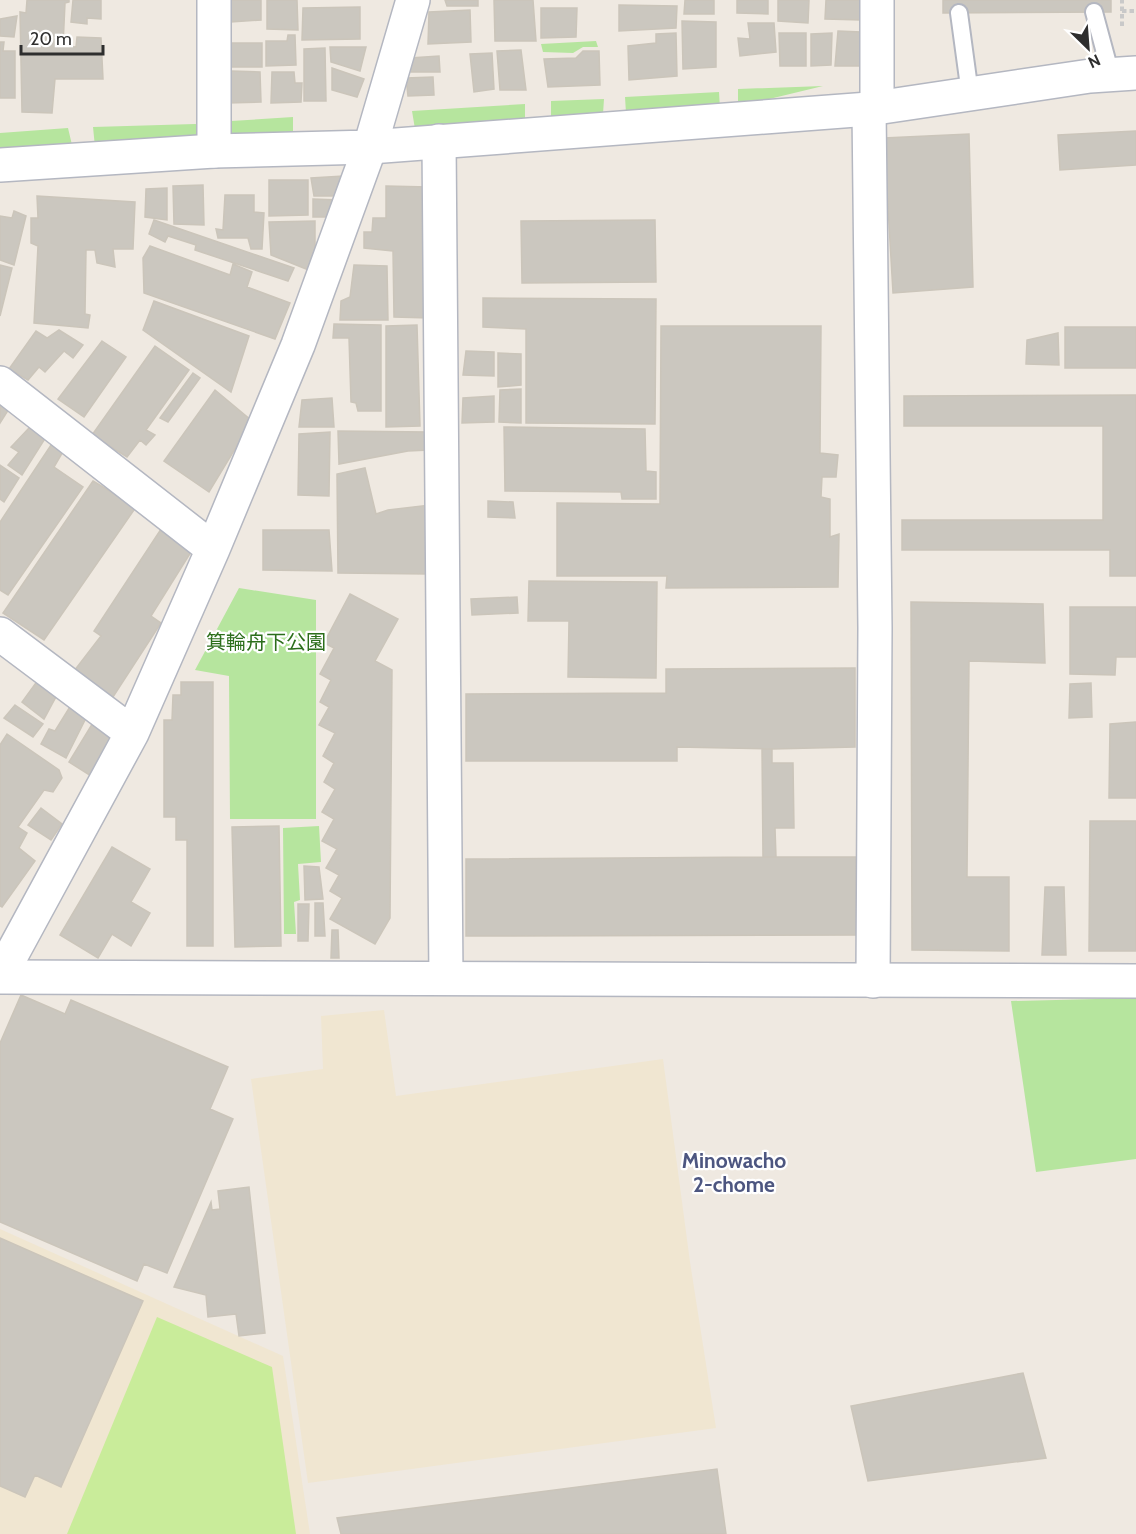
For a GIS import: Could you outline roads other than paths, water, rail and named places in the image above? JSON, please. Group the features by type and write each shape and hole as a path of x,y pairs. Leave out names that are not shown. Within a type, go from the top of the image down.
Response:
{"street":[{"path":"214,0 214,151"},
{"path":"413,0 370,147 297,345 213,549 132,733 9,935 0,977 1136,981"},
{"path":"873,981 875,627 873,108 877,0"},
{"path":"0,165 214,151 370,147 873,108 1090,76 1123,74"},
{"path":"439,141 446,978"},
{"path":"0,383 213,549"},
{"path":"0,634 132,733"}],"lane":[{"path":"1094,12 1123,74"},
{"path":"959,13 970,94"}],"district":[{"name":"Minowacho 2-chome","path":"734,1172"}],"park label":[{"name":"箕輪舟下公園","path":"266,642"}]}
